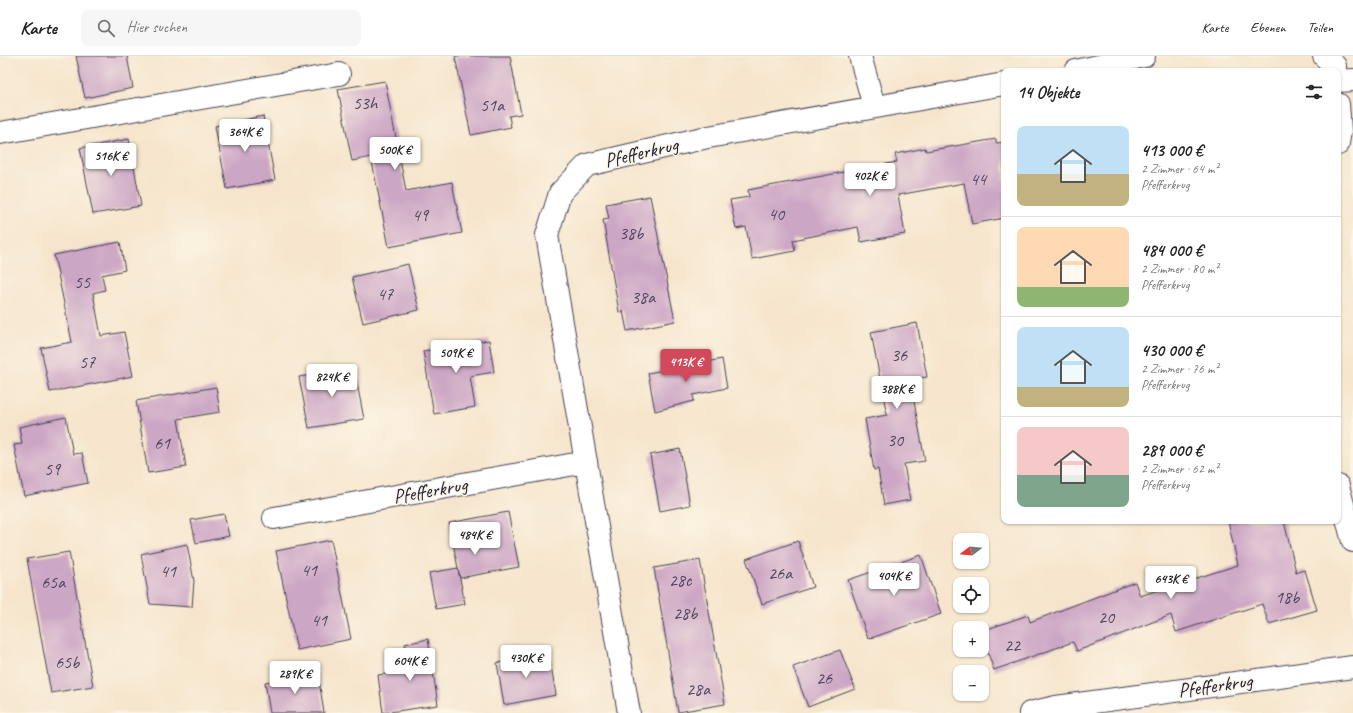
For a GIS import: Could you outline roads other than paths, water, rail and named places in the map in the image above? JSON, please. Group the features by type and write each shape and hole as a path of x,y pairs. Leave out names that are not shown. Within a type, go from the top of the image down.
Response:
{"street":[{"path":"860,56 874,106"},
{"path":"1090,68 1144,56"},
{"path":"1324,56 1334,68"},
{"path":"0,133 339,74"},
{"path":"1341,81 1353,80"},
{"name":"Pfefferkrug","path":"629,713 547,235 560,193 587,165 703,138 874,106 1001,85"},
{"name":"Pfefferkrug","path":"274,518 586,462"},
{"path":"1341,497 1353,541"},
{"name":"Pfefferkrug","path":"1030,713 1056,707 1353,667"}]}
